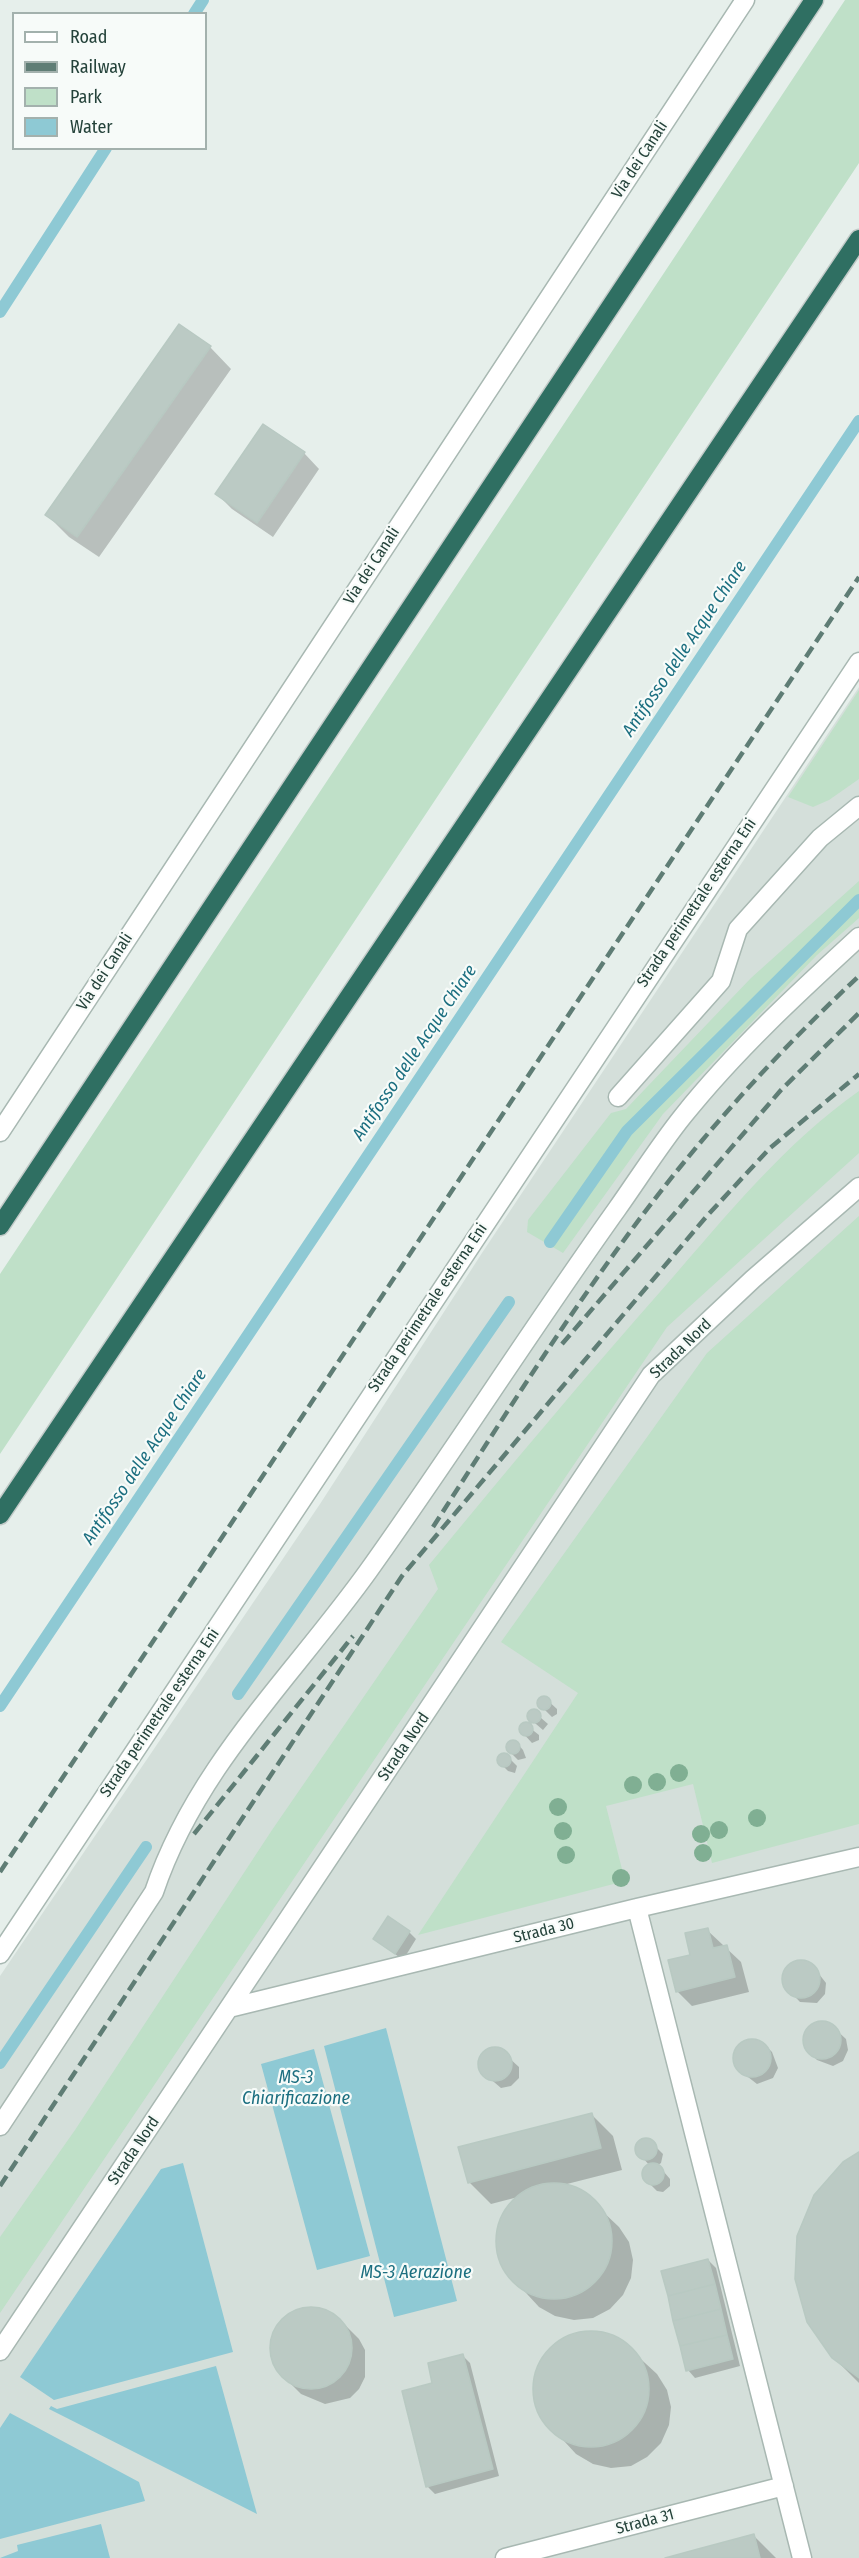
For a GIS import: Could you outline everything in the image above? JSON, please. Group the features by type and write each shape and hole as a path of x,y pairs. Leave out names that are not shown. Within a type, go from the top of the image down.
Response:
{"highway":[{"path":"0,1226 814,0"},
{"path":"0,1515 859,239"}],"street":[{"name":"Via dei Canali","path":"0,1132 745,0"},
{"name":"Strada perimetrale esterna Eni","path":"0,1954 859,662"},
{"path":"618,1097 721,981 738,929 820,838 859,806"},
{"path":"0,2126 154,1892 165,1857 206,1785 254,1714 316,1641 369,1570 563,1285 683,1116 774,1016 859,937"},
{"name":"Strada Nord","path":"0,2351 651,1375 753,1279 859,1187"},
{"name":"Strada 30","path":"229,2008 638,1908 859,1857"},
{"path":"638,1908 802,2558"},
{"name":"Strada 31","path":"506,2558 784,2486"}],"shaded area":[{"path":"859,687 859,2558 0,2558 0,1976 320,1504 482,1253"}],"green space":[{"path":"845,0 859,0 859,163 0,1454 0,1274"},
{"path":"859,690 859,779 829,800 813,807 788,797"},
{"path":"859,881 859,918 817,955 663,1114 563,1253 527,1232 528,1220 611,1113 626,1109 751,978"},
{"path":"859,1091 859,1153 667,1327 0,2313 0,2237 75,2130 272,1830 438,1589 429,1565 577,1388 734,1207 781,1157 832,1111"},
{"path":"859,1216 859,1824 712,1863 693,1784 606,1806 625,1881 418,1935 578,1693 501,1642 707,1353"}],"water":[{"name":"MS-3 Aerazione","path":"386,2028 457,2301 394,2317 324,2046"},
{"name":"MS-3 Chiarificazione","path":"314,2049 370,2256 317,2270 261,2064"},
{"path":"183,2163 233,2352 54,2400 20,2377 161,2169"},
{"path":"216,2366 257,2514 49,2409 51,2406 57,2409"},
{"path":"10,2413 139,2482 145,2501 0,2539 0,2428"},
{"path":"101,2524 110,2558 0,2558 18,2551 17,2545"}],"building":[{"path":"179,324 211,346 77,537 45,515"},
{"path":"263,424 305,452 257,523 215,494"},
{"path":"544,1696 549,1698 551,1703 549,1708 544,1710 539,1708 537,1703 539,1698"},
{"path":"534,1709 539,1711 541,1716 539,1721 534,1723 529,1721 527,1716 529,1711"},
{"path":"526,1722 531,1724 533,1729 531,1734 526,1736 521,1734 519,1729 521,1724"},
{"path":"513,1740 518,1742 520,1747 518,1752 513,1754 508,1752 506,1747 508,1742"},
{"path":"504,1753 509,1755 511,1760 509,1765 504,1767 499,1765 497,1760 499,1755"},
{"path":"388,1916 410,1931 395,1954 373,1939"},
{"path":"708,1928 713,1948 727,1945 735,1977 676,1992 668,1960 690,1955 685,1933"},
{"path":"801,1960 808,1961 814,1966 819,1972 819,1986 814,1992 808,1997 801,1998 794,1997 788,1992 783,1986 782,1979 783,1972 788,1966 794,1961"},
{"path":"822,2021 835,2027 841,2040 835,2053 822,2059 809,2053 803,2040 809,2027"},
{"path":"752,2039 759,2040 765,2045 770,2051 770,2065 765,2071 759,2076 752,2077 745,2076 739,2071 734,2065 733,2058 734,2051 739,2045 745,2040"},
{"path":"495,2047 507,2052 512,2064 507,2076 495,2081 483,2076 478,2064 483,2052"},
{"path":"592,2113 601,2148 468,2183 458,2147"},
{"path":"646,2138 654,2141 657,2149 654,2157 646,2160 638,2157 635,2149 638,2141"},
{"path":"859,2152 859,2378 832,2358 807,2322 795,2279 797,2236 814,2195 843,2162"},
{"path":"653,2163 661,2166 664,2174 661,2182 653,2185 645,2182 642,2174 645,2166"},
{"path":"554,2183 576,2188 595,2200 607,2219 612,2241 607,2263 595,2282 576,2294 554,2299 532,2294 513,2282 501,2263 496,2241 501,2219 513,2200 532,2188"},
{"path":"708,2259 715,2284 668,2296 661,2271"},
{"path":"715,2284 721,2309 673,2321 668,2296"},
{"path":"303,2307 319,2307 334,2314 345,2325 352,2340 349,2364 340,2377 319,2389 303,2389 288,2382 277,2371 270,2356 270,2340 277,2325 288,2314"},
{"path":"721,2309 727,2335 680,2346 673,2321"},
{"path":"591,2331 613,2336 632,2348 644,2367 649,2389 644,2411 632,2430 613,2442 591,2447 569,2442 550,2430 538,2411 533,2389 538,2367 550,2348 569,2336"},
{"path":"727,2335 733,2359 686,2371 680,2346"},
{"path":"463,2354 493,2469 426,2487 402,2391 432,2383 428,2363"},
{"path":"754,2534 760,2558 665,2558 698,2549"}],"waterway":[{"path":"195,12 203,0"},
{"path":"0,312 105,150"},
{"name":"Antifosso delle Acque Chiare","path":"0,1706 859,421"},
{"path":"550,1242 627,1131 859,900"},
{"path":"238,1694 509,1302"},
{"path":"0,2063 146,1847"}],"railway":[{"path":"0,1872 859,577"},
{"path":"433,1527 550,1346 650,1205 735,1102 859,976"},
{"path":"562,1344 781,1090 859,1013"},
{"path":"0,2186 402,1576 706,1217 770,1148 859,1074"},
{"path":"194,1834 353,1636"}]}
